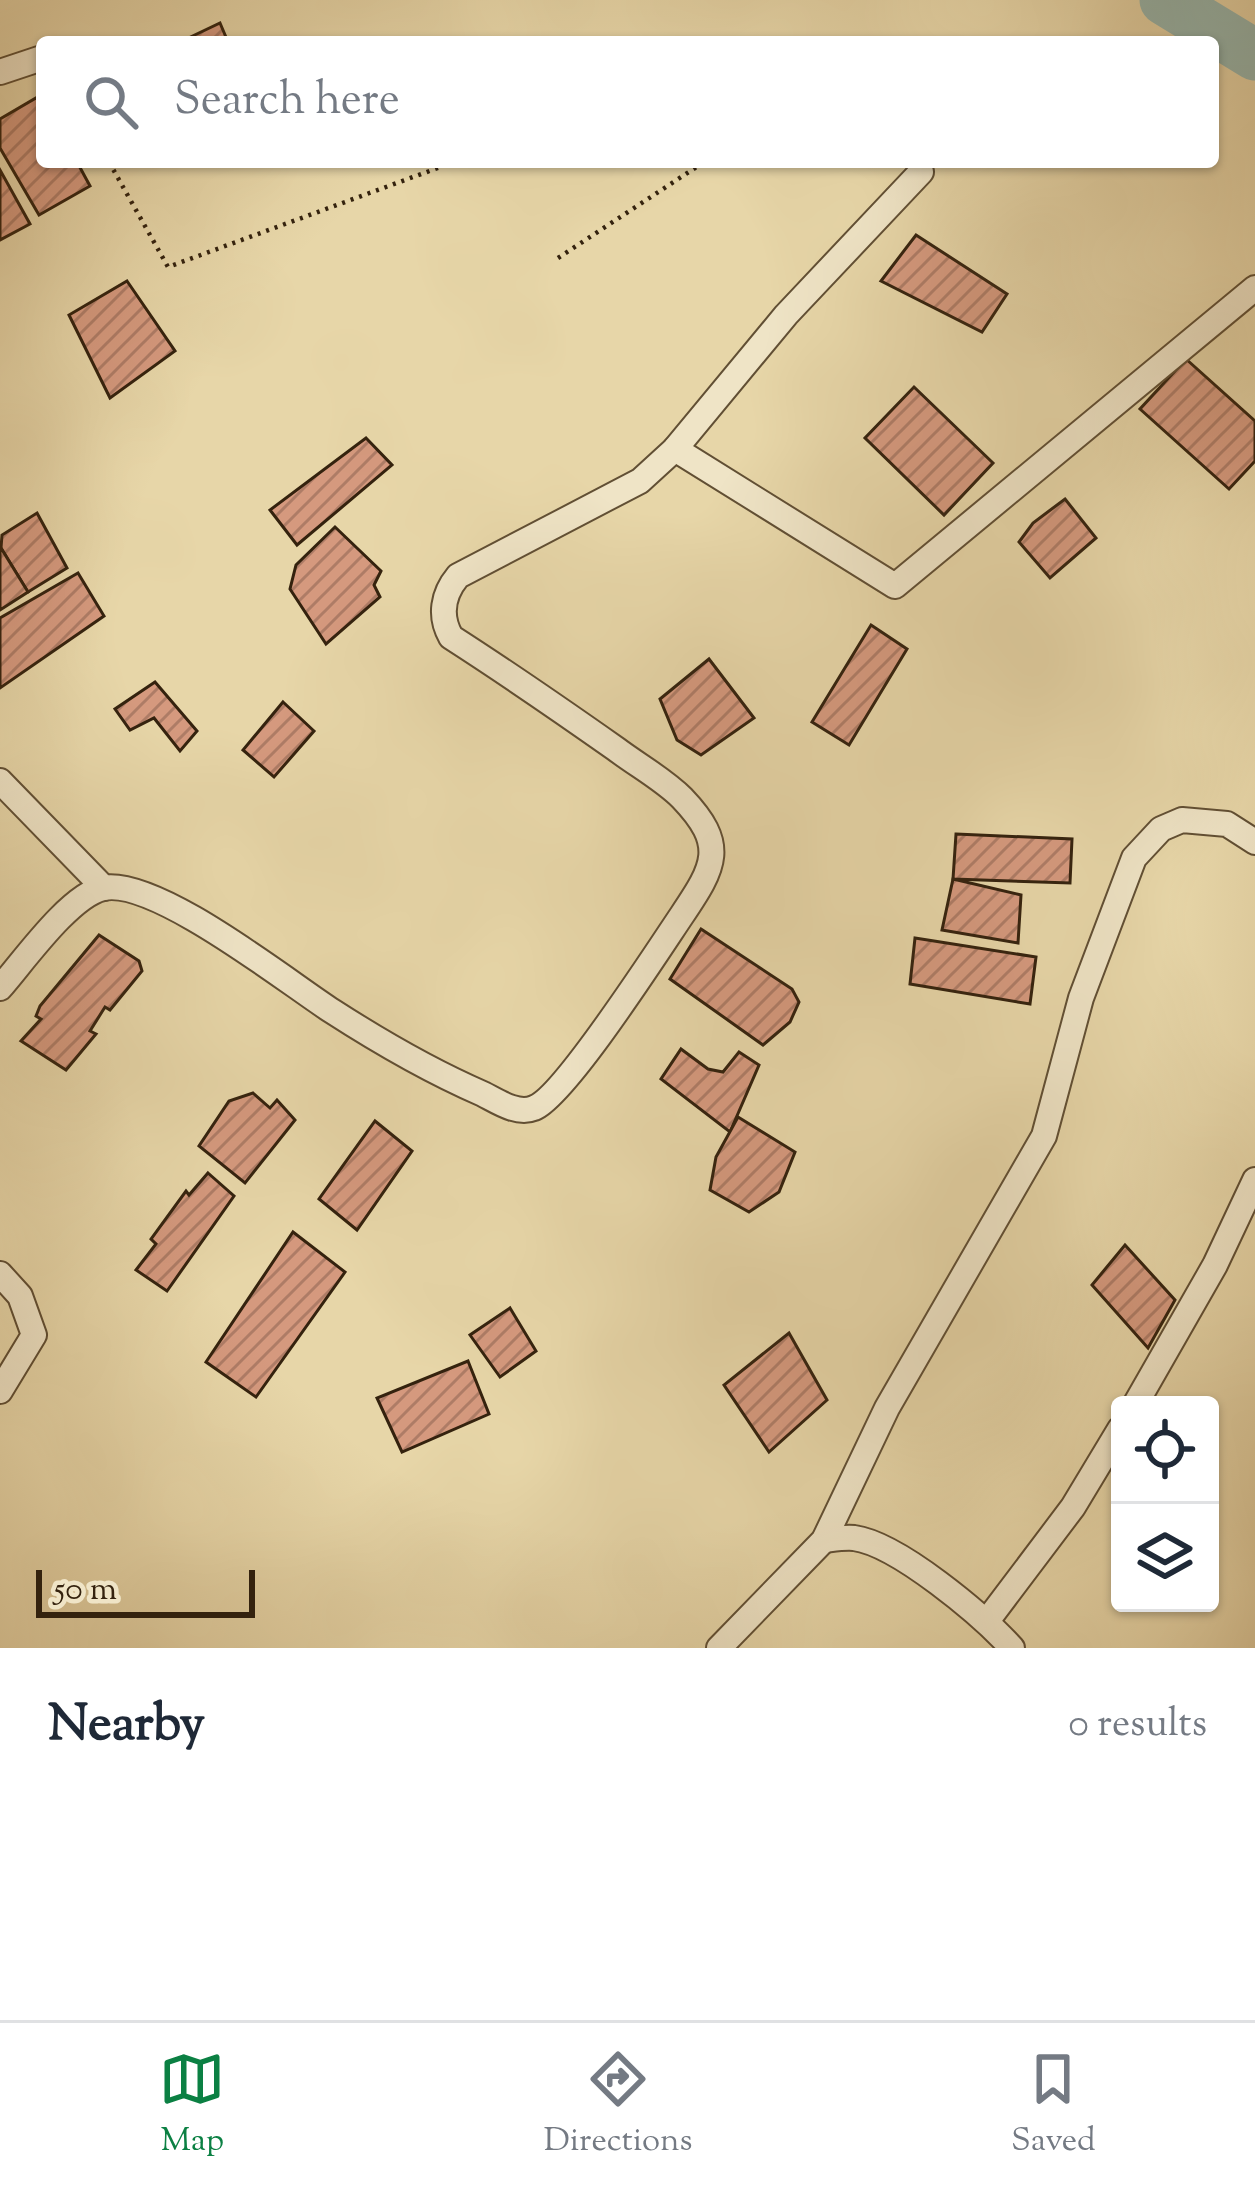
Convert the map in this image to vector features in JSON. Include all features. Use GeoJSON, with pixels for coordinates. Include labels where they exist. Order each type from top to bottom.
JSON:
{"type":"FeatureCollection","features":[{"type":"Feature","properties":{"kind":"street"},"geometry":{"type":"LineString","coordinates":[[0,72],[36,60]]}},
{"type":"Feature","properties":{"kind":"street"},"geometry":{"type":"LineString","coordinates":[[0,782],[104,888],[141,894],[228,938],[330,1010],[436,1073],[517,1109],[533,1109],[552,1095],[621,1005],[710,873],[713,846],[707,828],[679,795],[452,637],[444,625],[446,590],[458,576],[640,481],[675,449],[786,315],[921,172]]}},
{"type":"Feature","properties":{"kind":"street"},"geometry":{"type":"LineString","coordinates":[[675,449],[896,586],[1255,288]]}},
{"type":"Feature","properties":{"kind":"street"},"geometry":{"type":"LineString","coordinates":[[718,1648],[824,1540],[887,1408],[1043,1136],[1081,998],[1134,858],[1161,829],[1182,820],[1227,824],[1255,842]]}},
{"type":"Feature","properties":{"kind":"street"},"geometry":{"type":"LineString","coordinates":[[0,988],[75,904],[104,888]]}},
{"type":"Feature","properties":{"kind":"street"},"geometry":{"type":"LineString","coordinates":[[1140,1396],[1215,1265],[1255,1180]]}},
{"type":"Feature","properties":{"kind":"street"},"geometry":{"type":"LineString","coordinates":[[0,1274],[20,1296],[34,1335],[0,1390]]}},
{"type":"Feature","properties":{"kind":"street"},"geometry":{"type":"LineString","coordinates":[[987,1621],[1072,1508],[1111,1445]]}},
{"type":"Feature","properties":{"kind":"street"},"geometry":{"type":"LineString","coordinates":[[824,1540],[854,1538],[880,1547],[987,1621],[1012,1648]]}},
{"type":"Feature","properties":{"kind":"path"},"geometry":{"type":"LineString","coordinates":[[112,168],[168,267],[438,168]]}},
{"type":"Feature","properties":{"kind":"path"},"geometry":{"type":"LineString","coordinates":[[558,258],[695,168]]}},
{"type":"Feature","properties":{"kind":"building"},"geometry":{"type":"Polygon","coordinates":[[[220,23],[225,36],[193,36],[220,23]]]}},
{"type":"Feature","properties":{"kind":"building"},"geometry":{"type":"Polygon","coordinates":[[[36,98],[36,168],[80,168],[90,186],[39,215],[0,148],[0,119],[36,98]]]}},
{"type":"Feature","properties":{"kind":"building"},"geometry":{"type":"Polygon","coordinates":[[[0,170],[30,224],[0,240],[0,170]]]}},
{"type":"Feature","properties":{"kind":"building"},"geometry":{"type":"Polygon","coordinates":[[[916,235],[1007,294],[982,332],[881,281],[916,235]]]}},
{"type":"Feature","properties":{"kind":"building"},"geometry":{"type":"Polygon","coordinates":[[[127,281],[175,351],[110,398],[69,315],[127,281]]]}},
{"type":"Feature","properties":{"kind":"building"},"geometry":{"type":"Polygon","coordinates":[[[1186,359],[1255,421],[1255,461],[1229,489],[1140,409],[1186,359]]]}},
{"type":"Feature","properties":{"kind":"building"},"geometry":{"type":"Polygon","coordinates":[[[914,387],[993,463],[944,515],[865,438],[914,387]]]}},
{"type":"Feature","properties":{"kind":"building"},"geometry":{"type":"Polygon","coordinates":[[[366,438],[392,465],[297,545],[270,510],[366,438]]]}},
{"type":"Feature","properties":{"kind":"building"},"geometry":{"type":"Polygon","coordinates":[[[1065,499],[1096,538],[1050,578],[1019,542],[1033,523],[1065,499]]]}},
{"type":"Feature","properties":{"kind":"building"},"geometry":{"type":"Polygon","coordinates":[[[37,513],[67,568],[28,592],[1,548],[2,535],[37,513]]]}},
{"type":"Feature","properties":{"kind":"building"},"geometry":{"type":"Polygon","coordinates":[[[335,527],[381,571],[374,585],[380,597],[326,644],[290,589],[296,565],[335,527]]]}},
{"type":"Feature","properties":{"kind":"building"},"geometry":{"type":"Polygon","coordinates":[[[0,549],[28,592],[0,610],[0,549]]]}},
{"type":"Feature","properties":{"kind":"building"},"geometry":{"type":"Polygon","coordinates":[[[78,573],[104,616],[0,688],[0,618],[78,573]]]}},
{"type":"Feature","properties":{"kind":"building"},"geometry":{"type":"Polygon","coordinates":[[[871,625],[907,649],[849,745],[812,722],[871,625]]]}},
{"type":"Feature","properties":{"kind":"building"},"geometry":{"type":"Polygon","coordinates":[[[709,659],[754,718],[701,755],[677,740],[660,699],[709,659]]]}},
{"type":"Feature","properties":{"kind":"building"},"geometry":{"type":"Polygon","coordinates":[[[155,682],[197,731],[180,751],[154,718],[130,730],[115,709],[155,682]]]}},
{"type":"Feature","properties":{"kind":"building"},"geometry":{"type":"Polygon","coordinates":[[[283,702],[314,731],[274,777],[243,750],[283,702]]]}},
{"type":"Feature","properties":{"kind":"building"},"geometry":{"type":"Polygon","coordinates":[[[956,834],[1072,839],[1070,883],[953,879],[956,834]]]}},
{"type":"Feature","properties":{"kind":"building"},"geometry":{"type":"Polygon","coordinates":[[[953,879],[1021,895],[1018,943],[942,930],[953,879]]]}},
{"type":"Feature","properties":{"kind":"building"},"geometry":{"type":"Polygon","coordinates":[[[701,929],[792,989],[799,1002],[790,1022],[763,1045],[670,979],[701,929]]]}},
{"type":"Feature","properties":{"kind":"building"},"geometry":{"type":"Polygon","coordinates":[[[99,935],[139,961],[142,971],[110,1010],[105,1007],[90,1031],[96,1034],[66,1070],[21,1041],[41,1019],[36,1016],[40,1006],[99,935]]]}},
{"type":"Feature","properties":{"kind":"building"},"geometry":{"type":"Polygon","coordinates":[[[915,938],[1036,957],[1030,1004],[910,984],[915,938]]]}},
{"type":"Feature","properties":{"kind":"building"},"geometry":{"type":"Polygon","coordinates":[[[681,1049],[708,1069],[723,1072],[739,1052],[759,1065],[730,1132],[661,1079],[681,1049]]]}},
{"type":"Feature","properties":{"kind":"building"},"geometry":{"type":"Polygon","coordinates":[[[253,1093],[270,1108],[277,1100],[295,1120],[245,1183],[199,1146],[229,1101],[253,1093]]]}},
{"type":"Feature","properties":{"kind":"building"},"geometry":{"type":"Polygon","coordinates":[[[738,1117],[795,1152],[779,1192],[749,1212],[710,1190],[716,1157],[738,1117]]]}},
{"type":"Feature","properties":{"kind":"building"},"geometry":{"type":"Polygon","coordinates":[[[375,1121],[412,1151],[357,1230],[319,1199],[375,1121]]]}},
{"type":"Feature","properties":{"kind":"building"},"geometry":{"type":"Polygon","coordinates":[[[208,1173],[234,1196],[167,1291],[136,1270],[156,1244],[151,1239],[186,1191],[189,1195],[208,1173]]]}},
{"type":"Feature","properties":{"kind":"building"},"geometry":{"type":"Polygon","coordinates":[[[293,1232],[345,1272],[256,1397],[206,1362],[293,1232]]]}},
{"type":"Feature","properties":{"kind":"building"},"geometry":{"type":"Polygon","coordinates":[[[1125,1245],[1175,1300],[1148,1348],[1092,1285],[1125,1245]]]}},
{"type":"Feature","properties":{"kind":"building"},"geometry":{"type":"Polygon","coordinates":[[[510,1308],[536,1351],[500,1377],[470,1335],[510,1308]]]}},
{"type":"Feature","properties":{"kind":"building"},"geometry":{"type":"Polygon","coordinates":[[[789,1333],[827,1400],[769,1452],[724,1385],[789,1333]]]}},
{"type":"Feature","properties":{"kind":"building"},"geometry":{"type":"Polygon","coordinates":[[[468,1361],[489,1414],[402,1452],[377,1398],[468,1361]]]}},
{"type":"Feature","properties":{"kind":"waterway"},"geometry":{"type":"LineString","coordinates":[[1165,0],[1255,55]]}}]}
